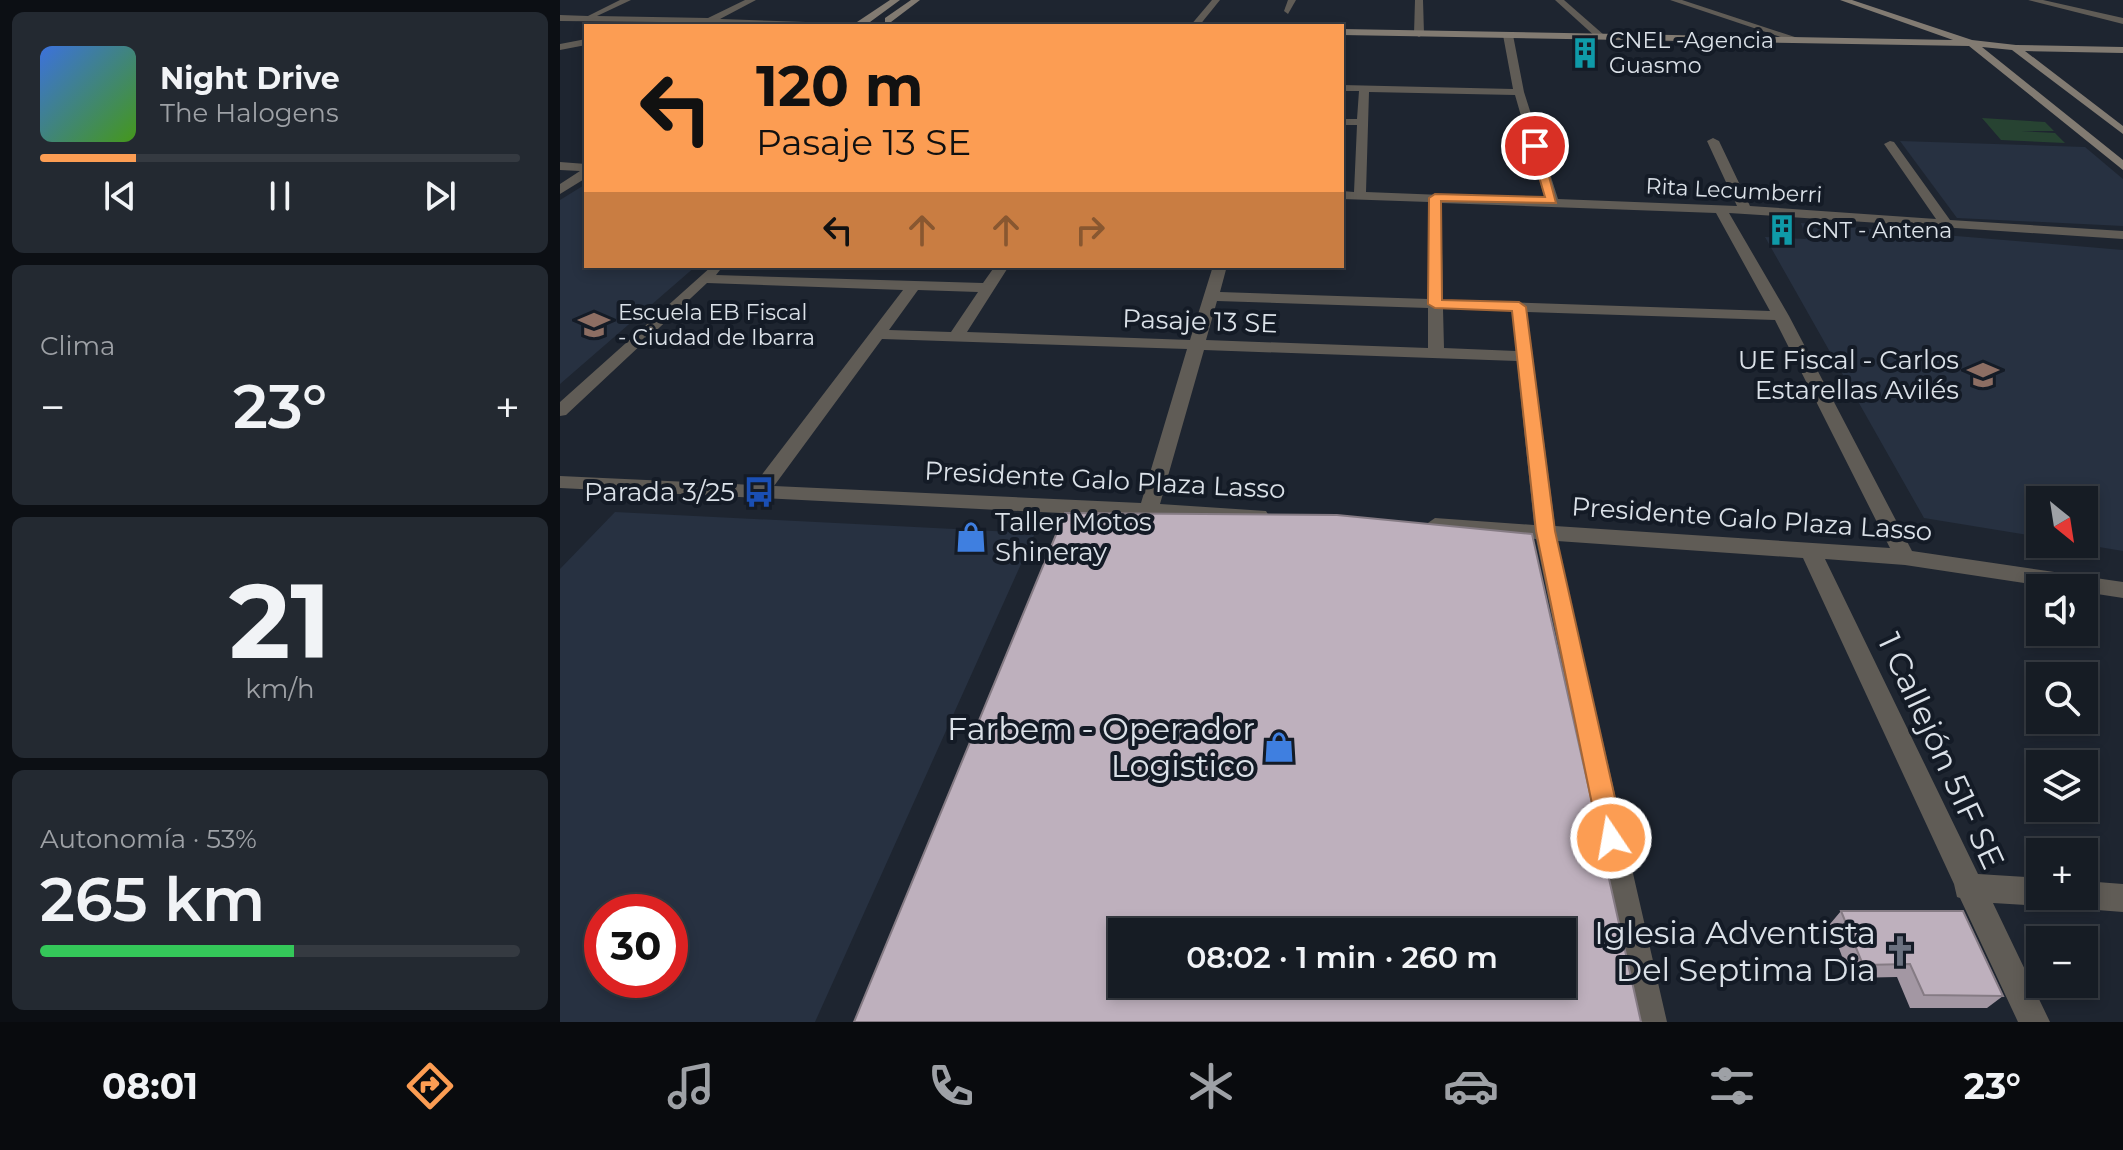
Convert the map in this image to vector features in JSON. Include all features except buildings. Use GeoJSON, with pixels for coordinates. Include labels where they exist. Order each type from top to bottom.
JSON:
{"type":"FeatureCollection","features":[{"type":"Feature","properties":{"kind":"street"},"geometry":{"type":"LineString","coordinates":[[560,31],[627,0]]}},
{"type":"Feature","properties":{"kind":"street"},"geometry":{"type":"LineString","coordinates":[[710,21],[752,0]]}},
{"type":"Feature","properties":{"kind":"street"},"geometry":{"type":"LineString","coordinates":[[560,18],[860,24],[896,0]]}},
{"type":"Feature","properties":{"kind":"street"},"geometry":{"type":"LineString","coordinates":[[882,24],[916,0]]}},
{"type":"Feature","properties":{"kind":"street"},"geometry":{"type":"LineString","coordinates":[[1196,24],[1216,0]]}},
{"type":"Feature","properties":{"kind":"street"},"geometry":{"type":"LineString","coordinates":[[1288,11],[1292,0]]}},
{"type":"Feature","properties":{"kind":"street"},"geometry":{"type":"LineString","coordinates":[[1419,0],[1419,34]]}},
{"type":"Feature","properties":{"kind":"street"},"geometry":{"type":"LineString","coordinates":[[1559,0],[1601,37]]}},
{"type":"Feature","properties":{"kind":"street"},"geometry":{"type":"LineString","coordinates":[[1674,0],[1799,40]]}},
{"type":"Feature","properties":{"kind":"street"},"geometry":{"type":"LineString","coordinates":[[1844,0],[1971,43],[2123,166]]}},
{"type":"Feature","properties":{"kind":"street"},"geometry":{"type":"LineString","coordinates":[[2032,0],[2123,21]]}},
{"type":"Feature","properties":{"kind":"street"},"geometry":{"type":"LineString","coordinates":[[585,18],[602,24]]}},
{"type":"Feature","properties":{"kind":"street"},"geometry":{"type":"LineString","coordinates":[[1344,32],[1971,43],[2016,48],[2123,50]]}},
{"type":"Feature","properties":{"kind":"street"},"geometry":{"type":"LineString","coordinates":[[1987,34],[2016,48],[2123,131]]}},
{"type":"Feature","properties":{"kind":"street"},"geometry":{"type":"LineString","coordinates":[[1508,35],[1519,92],[1552,201]]}},
{"type":"Feature","properties":{"kind":"street"},"geometry":{"type":"LineString","coordinates":[[1971,43],[2000,39],[2123,41]]}},
{"type":"Feature","properties":{"kind":"street"},"geometry":{"type":"LineString","coordinates":[[560,47],[584,42]]}},
{"type":"Feature","properties":{"kind":"street"},"geometry":{"type":"LineString","coordinates":[[1344,88],[1519,92]]}},
{"type":"Feature","properties":{"kind":"street"},"geometry":{"type":"LineString","coordinates":[[1360,195],[1364,88]]}},
{"type":"Feature","properties":{"kind":"street"},"geometry":{"type":"LineString","coordinates":[[1344,122],[1363,122]]}},
{"type":"Feature","properties":{"kind":"street"},"geometry":{"type":"LineString","coordinates":[[1713,141],[1745,210]]}},
{"type":"Feature","properties":{"kind":"street"},"geometry":{"type":"LineString","coordinates":[[1890,144],[1944,221]]}},
{"type":"Feature","properties":{"kind":"street"},"geometry":{"type":"LineString","coordinates":[[560,166],[584,171]]}},
{"type":"Feature","properties":{"kind":"street"},"geometry":{"type":"LineString","coordinates":[[560,190],[584,172]]}},
{"type":"Feature","properties":{"kind":"street","name":"Rita Lecumberri"},"geometry":{"type":"LineString","coordinates":[[1344,195],[1745,210],[2123,235]]}},
{"type":"Feature","properties":{"kind":"street"},"geometry":{"type":"LineString","coordinates":[[1435,198],[1436,353]]}},
{"type":"Feature","properties":{"kind":"street"},"geometry":{"type":"LineString","coordinates":[[1720,209],[1781,316],[1905,557]]}},
{"type":"Feature","properties":{"kind":"street"},"geometry":{"type":"LineString","coordinates":[[560,411],[716,268]]}},
{"type":"Feature","properties":{"kind":"street"},"geometry":{"type":"LineString","coordinates":[[956,337],[1001,268]]}},
{"type":"Feature","properties":{"kind":"street"},"geometry":{"type":"LineString","coordinates":[[1149,509],[1219,268]]}},
{"type":"Feature","properties":{"kind":"street"},"geometry":{"type":"LineString","coordinates":[[704,279],[988,288]]}},
{"type":"Feature","properties":{"kind":"street"},"geometry":{"type":"LineString","coordinates":[[759,492],[914,286]]}},
{"type":"Feature","properties":{"kind":"street","name":"Pasaje 13 SE"},"geometry":{"type":"LineString","coordinates":[[1211,296],[1781,316]]}},
{"type":"Feature","properties":{"kind":"street"},"geometry":{"type":"LineString","coordinates":[[1519,307],[1522,356],[1545,531],[1651,1022]]}},
{"type":"Feature","properties":{"kind":"street","name":"Pasaje 13 SE"},"geometry":{"type":"LineString","coordinates":[[876,334],[1522,356]]}},
{"type":"Feature","properties":{"kind":"street","name":"Presidente Galo Plaza Lasso"},"geometry":{"type":"LineString","coordinates":[[560,482],[1275,516]]}},
{"type":"Feature","properties":{"kind":"street","name":"Presidente Galo Plaza Lasso"},"geometry":{"type":"LineString","coordinates":[[1418,524],[1905,557],[2123,590]]}},
{"type":"Feature","properties":{"kind":"street","name":"1 Callejón 51F SE"},"geometry":{"type":"LineString","coordinates":[[1810,550],[1967,887],[2034,1022]]}},
{"type":"Feature","properties":{"kind":"street"},"geometry":{"type":"LineString","coordinates":[[1967,887],[2026,891]]}},
{"type":"Feature","properties":{"kind":"street"},"geometry":{"type":"LineString","coordinates":[[2098,896],[2123,898]]}},
{"type":"Feature","properties":{"kind":"shaded area"},"geometry":{"type":"Polygon","coordinates":[[[1900,141],[2085,147],[2123,179],[2123,226],[1957,218],[1900,141]]]}},
{"type":"Feature","properties":{"kind":"shaded area","name":"Escuela EB Fiscal - Ciudad de Ibarra"},"geometry":{"type":"Polygon","coordinates":[[[584,185],[584,268],[694,268],[560,384],[560,200],[584,185]]]}},
{"type":"Feature","properties":{"kind":"shaded area","name":"UE Fiscal - Carlos Estarellas Avilés"},"geometry":{"type":"Polygon","coordinates":[[[1801,223],[2123,250],[2123,551],[2098,547],[2098,486],[2026,486],[2026,535],[1924,518],[1765,237],[1806,239],[1801,223]]]}},
{"type":"Feature","properties":{"kind":"shaded area"},"geometry":{"type":"Polygon","coordinates":[[[615,512],[1035,533],[815,1022],[560,1022],[560,569],[615,512]]]}},
{"type":"Feature","properties":{"kind":"green space"},"geometry":{"type":"Polygon","coordinates":[[[1982,118],[2045,122],[2054,131],[2021,131],[2055,133],[2065,143],[2001,140],[1982,118]]]}},
{"type":"Feature","properties":{"kind":"place","name":"CNEL -Agencia Guasmo"},"geometry":{"type":"Point","coordinates":[1585,53]}},
{"type":"Feature","properties":{"kind":"place","name":"CNT - Antena"},"geometry":{"type":"Point","coordinates":[1782,230]}},
{"type":"Feature","properties":{"kind":"place","name":"Escuela EB Fiscal - Ciudad de Ibarra"},"geometry":{"type":"Point","coordinates":[594,325]}},
{"type":"Feature","properties":{"kind":"place","name":"UE Fiscal - Carlos Estarellas Avilés"},"geometry":{"type":"Point","coordinates":[1983,375]}},
{"type":"Feature","properties":{"kind":"place","name":"Parada 3/25"},"geometry":{"type":"Point","coordinates":[759,492]}},
{"type":"Feature","properties":{"kind":"place","name":"Taller Motos Shineray"},"geometry":{"type":"Point","coordinates":[971,537]}},
{"type":"Feature","properties":{"kind":"place","name":"Farbem - Operador Logistico"},"geometry":{"type":"Point","coordinates":[1279,747]}},
{"type":"Feature","properties":{"kind":"place","name":"Iglesia Adventista Del Septima Dia"},"geometry":{"type":"Point","coordinates":[1900,951]}},
{"type":"Feature","properties":{"kind":"route"},"geometry":{"type":"LineString","coordinates":[[1535,146],[1552,201],[1435,198],[1435,304],[1519,307],[1522,356],[1545,531],[1611,838]]}}]}
